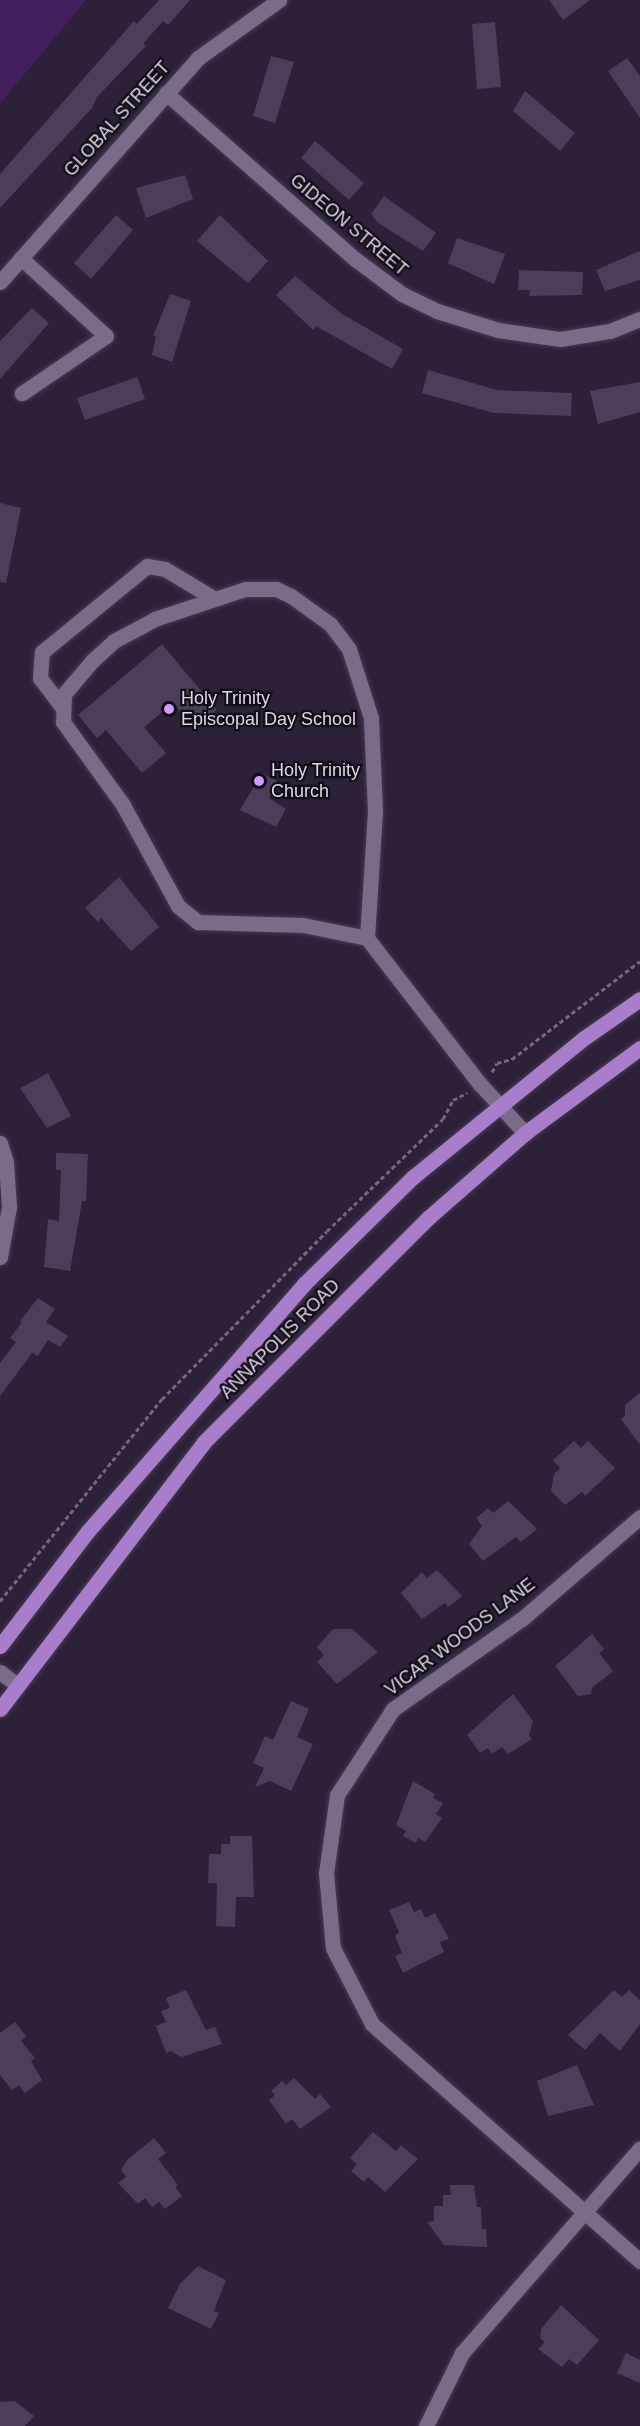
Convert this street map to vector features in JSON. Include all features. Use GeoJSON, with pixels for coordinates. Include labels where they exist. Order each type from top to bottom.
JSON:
{"type":"FeatureCollection","features":[{"type":"Feature","properties":{"kind":"main road","name":"ANNAPOLIS ROAD"},"geometry":{"type":"LineString","coordinates":[[0,1646],[88,1531],[304,1284],[413,1177],[499,1105],[640,999]]}},
{"type":"Feature","properties":{"kind":"main road","name":"ANNAPOLIS ROAD"},"geometry":{"type":"LineString","coordinates":[[0,1709],[16,1684],[204,1442],[428,1218],[525,1133],[640,1048]]}},
{"type":"Feature","properties":{"kind":"street","name":"GLOBAL STREET"},"geometry":{"type":"LineString","coordinates":[[0,282],[166,93],[214,45],[279,0]]}},
{"type":"Feature","properties":{"kind":"street","name":"GIDEON STREET"},"geometry":{"type":"LineString","coordinates":[[166,93],[355,259],[402,294],[436,311],[498,330],[560,339],[610,331],[640,319]]}},
{"type":"Feature","properties":{"kind":"street"},"geometry":{"type":"LineString","coordinates":[[21,258],[106,336],[22,393]]}},
{"type":"Feature","properties":{"kind":"street"},"geometry":{"type":"LineString","coordinates":[[62,708],[40,678],[42,652],[147,566],[165,569],[215,599]]}},
{"type":"Feature","properties":{"kind":"street"},"geometry":{"type":"LineString","coordinates":[[367,938],[303,926],[198,922],[186,914],[163,882],[123,805],[63,722],[62,708],[70,688],[114,641],[155,619],[245,589],[276,589],[291,596],[330,624],[349,649],[364,688],[375,758],[367,938],[499,1105],[525,1133]]}},
{"type":"Feature","properties":{"kind":"street"},"geometry":{"type":"LineString","coordinates":[[0,1143],[9,1207],[0,1257]]}},
{"type":"Feature","properties":{"kind":"street","name":"VICAR WOODS LANE"},"geometry":{"type":"LineString","coordinates":[[640,1517],[523,1618],[393,1709],[338,1795],[326,1873],[333,1948],[372,2025],[640,2261]]}},
{"type":"Feature","properties":{"kind":"street"},"geometry":{"type":"LineString","coordinates":[[0,1672],[16,1684]]}},
{"type":"Feature","properties":{"kind":"street"},"geometry":{"type":"LineString","coordinates":[[426,2426],[462,2353],[640,2148]]}},
{"type":"Feature","properties":{"kind":"shaded area"},"geometry":{"type":"Polygon","coordinates":[[[0,0],[86,0],[0,104],[0,0]]]}},
{"type":"Feature","properties":{"kind":"building"},"geometry":{"type":"Polygon","coordinates":[[[159,0],[190,0],[168,25],[163,21],[143,44],[146,46],[97,97],[92,108],[0,208],[0,174],[134,21],[137,24],[159,0]]]}},
{"type":"Feature","properties":{"kind":"building"},"geometry":{"type":"Polygon","coordinates":[[[549,0],[590,0],[563,20],[549,0]]]}},
{"type":"Feature","properties":{"kind":"building"},"geometry":{"type":"Polygon","coordinates":[[[495,22],[501,87],[477,89],[472,24],[495,22]]]}},
{"type":"Feature","properties":{"kind":"building"},"geometry":{"type":"Polygon","coordinates":[[[271,56],[294,62],[275,123],[253,116],[271,56]]]}},
{"type":"Feature","properties":{"kind":"building"},"geometry":{"type":"Polygon","coordinates":[[[627,58],[640,76],[640,118],[608,71],[627,58]]]}},
{"type":"Feature","properties":{"kind":"building"},"geometry":{"type":"Polygon","coordinates":[[[525,91],[575,133],[560,151],[513,111],[525,91]]]}},
{"type":"Feature","properties":{"kind":"building"},"geometry":{"type":"Polygon","coordinates":[[[315,141],[364,183],[349,200],[301,158],[315,141]]]}},
{"type":"Feature","properties":{"kind":"building"},"geometry":{"type":"Polygon","coordinates":[[[185,175],[193,199],[146,218],[136,188],[185,175]]]}},
{"type":"Feature","properties":{"kind":"building"},"geometry":{"type":"Polygon","coordinates":[[[384,196],[436,233],[423,251],[378,223],[371,214],[384,196]]]}},
{"type":"Feature","properties":{"kind":"building"},"geometry":{"type":"Polygon","coordinates":[[[116,215],[133,230],[91,279],[74,263],[116,215]]]}},
{"type":"Feature","properties":{"kind":"building"},"geometry":{"type":"Polygon","coordinates":[[[220,215],[268,261],[248,283],[197,241],[220,215]]]}},
{"type":"Feature","properties":{"kind":"building"},"geometry":{"type":"Polygon","coordinates":[[[457,238],[505,254],[494,284],[448,263],[457,238]]]}},
{"type":"Feature","properties":{"kind":"building"},"geometry":{"type":"Polygon","coordinates":[[[640,251],[640,280],[605,291],[596,270],[640,251]]]}},
{"type":"Feature","properties":{"kind":"building"},"geometry":{"type":"Polygon","coordinates":[[[519,270],[583,272],[582,295],[529,296],[530,290],[518,290],[519,270]]]}},
{"type":"Feature","properties":{"kind":"building"},"geometry":{"type":"Polygon","coordinates":[[[295,276],[342,314],[403,349],[392,369],[316,326],[313,330],[276,295],[295,276]]]}},
{"type":"Feature","properties":{"kind":"building"},"geometry":{"type":"Polygon","coordinates":[[[170,294],[191,301],[172,362],[152,355],[156,337],[153,336],[170,294]]]}},
{"type":"Feature","properties":{"kind":"building"},"geometry":{"type":"Polygon","coordinates":[[[32,308],[49,323],[0,379],[0,341],[32,308]]]}},
{"type":"Feature","properties":{"kind":"building"},"geometry":{"type":"Polygon","coordinates":[[[428,370],[497,390],[572,393],[571,416],[494,413],[422,393],[428,370]]]}},
{"type":"Feature","properties":{"kind":"building"},"geometry":{"type":"Polygon","coordinates":[[[137,377],[145,399],[85,420],[77,398],[137,377]]]}},
{"type":"Feature","properties":{"kind":"building"},"geometry":{"type":"Polygon","coordinates":[[[640,382],[640,412],[598,424],[590,391],[640,382]]]}},
{"type":"Feature","properties":{"kind":"building"},"geometry":{"type":"Polygon","coordinates":[[[0,503],[21,508],[6,583],[0,582],[0,503]]]}},
{"type":"Feature","properties":{"kind":"building"},"geometry":{"type":"Polygon","coordinates":[[[162,644],[217,710],[195,729],[173,703],[144,727],[166,753],[142,773],[106,730],[97,738],[78,715],[162,644]]]}},
{"type":"Feature","properties":{"kind":"building"},"geometry":{"type":"Polygon","coordinates":[[[262,773],[277,781],[269,798],[286,809],[276,827],[240,810],[262,773]]]}},
{"type":"Feature","properties":{"kind":"building"},"geometry":{"type":"Polygon","coordinates":[[[119,877],[159,927],[131,951],[101,918],[98,922],[85,908],[119,877]]]}},
{"type":"Feature","properties":{"kind":"building"},"geometry":{"type":"Polygon","coordinates":[[[48,1073],[71,1116],[47,1128],[20,1088],[48,1073]]]}},
{"type":"Feature","properties":{"kind":"building"},"geometry":{"type":"Polygon","coordinates":[[[56,1153],[88,1154],[86,1201],[82,1201],[70,1271],[44,1267],[48,1219],[59,1221],[61,1170],[56,1170],[56,1153]]]}},
{"type":"Feature","properties":{"kind":"building"},"geometry":{"type":"Polygon","coordinates":[[[38,1298],[55,1309],[46,1322],[68,1336],[60,1347],[48,1340],[38,1356],[32,1353],[0,1396],[0,1363],[16,1342],[10,1338],[38,1298]]]}},
{"type":"Feature","properties":{"kind":"building"},"geometry":{"type":"Polygon","coordinates":[[[640,1393],[640,1445],[621,1419],[625,1416],[625,1405],[640,1393]]]}},
{"type":"Feature","properties":{"kind":"building"},"geometry":{"type":"Polygon","coordinates":[[[574,1441],[581,1448],[588,1441],[615,1468],[585,1496],[582,1492],[565,1505],[551,1491],[554,1474],[560,1468],[553,1460],[574,1441]]]}},
{"type":"Feature","properties":{"kind":"building"},"geometry":{"type":"Polygon","coordinates":[[[508,1501],[537,1529],[521,1542],[516,1537],[483,1561],[469,1544],[482,1526],[476,1518],[488,1508],[493,1513],[508,1501]]]}},
{"type":"Feature","properties":{"kind":"building"},"geometry":{"type":"Polygon","coordinates":[[[437,1570],[462,1596],[448,1607],[445,1603],[422,1619],[401,1593],[422,1572],[427,1578],[437,1570]]]}},
{"type":"Feature","properties":{"kind":"building"},"geometry":{"type":"Polygon","coordinates":[[[333,1629],[352,1629],[378,1652],[337,1684],[317,1662],[324,1655],[317,1647],[333,1629]]]}},
{"type":"Feature","properties":{"kind":"building"},"geometry":{"type":"Polygon","coordinates":[[[592,1634],[604,1649],[599,1653],[613,1671],[592,1688],[591,1694],[578,1696],[555,1666],[592,1634]]]}},
{"type":"Feature","properties":{"kind":"building"},"geometry":{"type":"Polygon","coordinates":[[[513,1694],[533,1721],[529,1735],[532,1739],[508,1754],[502,1747],[492,1754],[488,1748],[480,1753],[467,1735],[513,1694]]]}},
{"type":"Feature","properties":{"kind":"building"},"geometry":{"type":"Polygon","coordinates":[[[291,1701],[309,1709],[297,1737],[313,1744],[291,1791],[270,1781],[255,1787],[264,1768],[253,1763],[265,1736],[273,1740],[291,1701]]]}},
{"type":"Feature","properties":{"kind":"building"},"geometry":{"type":"Polygon","coordinates":[[[413,1781],[435,1794],[433,1798],[443,1803],[436,1814],[442,1818],[425,1842],[418,1838],[416,1843],[403,1836],[406,1831],[396,1825],[413,1781]]]}},
{"type":"Feature","properties":{"kind":"building"},"geometry":{"type":"Polygon","coordinates":[[[230,1836],[252,1836],[254,1897],[236,1897],[235,1927],[216,1926],[217,1883],[208,1883],[209,1854],[221,1854],[221,1844],[230,1844],[230,1836]]]}},
{"type":"Feature","properties":{"kind":"building"},"geometry":{"type":"Polygon","coordinates":[[[409,1902],[414,1912],[421,1909],[425,1918],[435,1913],[449,1939],[440,1942],[444,1952],[403,1973],[395,1956],[402,1953],[395,1936],[399,1932],[389,1910],[409,1902]]]}},
{"type":"Feature","properties":{"kind":"building"},"geometry":{"type":"Polygon","coordinates":[[[186,1990],[206,2030],[215,2027],[222,2044],[181,2057],[171,2051],[166,2053],[156,2026],[166,2022],[161,2011],[170,2008],[166,1998],[186,1990]]]}},
{"type":"Feature","properties":{"kind":"building"},"geometry":{"type":"Polygon","coordinates":[[[614,1990],[622,1997],[629,1990],[640,2000],[640,2024],[620,2051],[600,2033],[585,2050],[568,2035],[614,1990]]]}},
{"type":"Feature","properties":{"kind":"building"},"geometry":{"type":"Polygon","coordinates":[[[15,2022],[26,2036],[21,2041],[35,2058],[31,2061],[42,2080],[25,2093],[19,2085],[12,2090],[0,2075],[0,2033],[15,2022]]]}},
{"type":"Feature","properties":{"kind":"building"},"geometry":{"type":"Polygon","coordinates":[[[577,2065],[594,2105],[548,2116],[537,2081],[577,2065]]]}},
{"type":"Feature","properties":{"kind":"building"},"geometry":{"type":"Polygon","coordinates":[[[294,2078],[315,2099],[320,2094],[331,2107],[300,2129],[292,2119],[286,2124],[269,2100],[275,2095],[271,2091],[282,2081],[286,2085],[294,2078]]]}},
{"type":"Feature","properties":{"kind":"building"},"geometry":{"type":"Polygon","coordinates":[[[373,2132],[396,2151],[401,2145],[418,2159],[385,2192],[368,2177],[364,2182],[351,2171],[357,2164],[350,2158],[373,2132]]]}},
{"type":"Feature","properties":{"kind":"building"},"geometry":{"type":"Polygon","coordinates":[[[154,2138],[166,2153],[158,2159],[178,2185],[175,2187],[182,2196],[165,2209],[159,2202],[152,2207],[145,2198],[138,2204],[118,2183],[126,2177],[121,2170],[127,2160],[154,2138]]]}},
{"type":"Feature","properties":{"kind":"building"},"geometry":{"type":"Polygon","coordinates":[[[450,2185],[474,2185],[477,2207],[481,2207],[482,2229],[486,2229],[487,2247],[444,2245],[427,2222],[434,2221],[434,2206],[443,2206],[443,2195],[451,2195],[450,2185]]]}},
{"type":"Feature","properties":{"kind":"building"},"geometry":{"type":"Polygon","coordinates":[[[198,2266],[226,2280],[214,2311],[219,2313],[211,2329],[168,2308],[180,2284],[198,2266]]]}},
{"type":"Feature","properties":{"kind":"building"},"geometry":{"type":"Polygon","coordinates":[[[561,2305],[599,2340],[577,2365],[569,2359],[562,2367],[538,2349],[545,2342],[540,2338],[541,2329],[561,2305]]]}},
{"type":"Feature","properties":{"kind":"building"},"geometry":{"type":"Polygon","coordinates":[[[626,2353],[640,2360],[640,2383],[617,2373],[626,2353]]]}},
{"type":"Feature","properties":{"kind":"building"},"geometry":{"type":"Polygon","coordinates":[[[15,2401],[34,2416],[25,2426],[0,2426],[0,2402],[15,2401]]]}},
{"type":"Feature","properties":{"kind":"place","name":"Holy Trinity Episcopal Day School"},"geometry":{"type":"Point","coordinates":[169,709]}},
{"type":"Feature","properties":{"kind":"place","name":"Holy Trinity Church"},"geometry":{"type":"Point","coordinates":[259,781]}}]}
